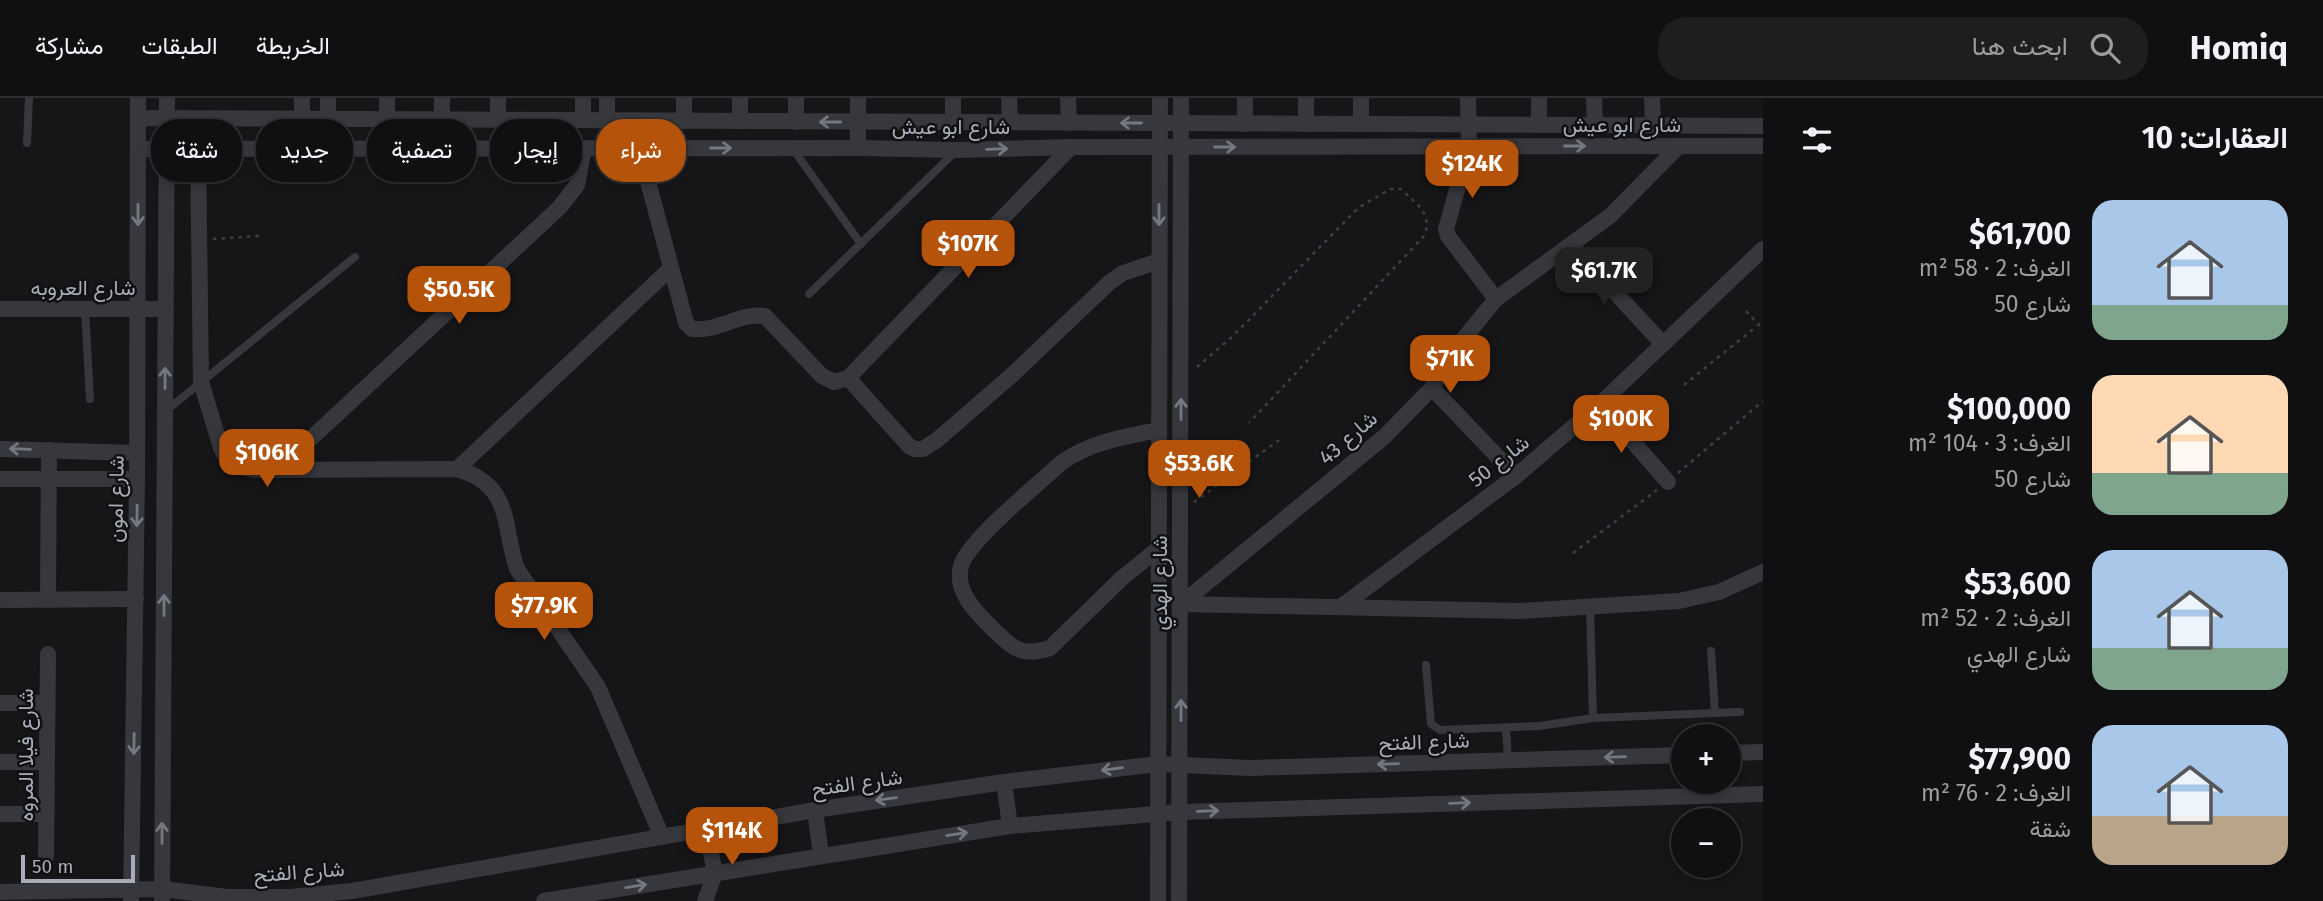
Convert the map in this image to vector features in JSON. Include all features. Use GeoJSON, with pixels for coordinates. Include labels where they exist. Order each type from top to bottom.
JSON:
{"type":"FeatureCollection","features":[{"type":"Feature","properties":{"kind":"street","name":"شارع امون"},"geometry":{"type":"LineString","coordinates":[[131,896],[136,600],[138,98]]}},
{"type":"Feature","properties":{"kind":"street"},"geometry":{"type":"LineString","coordinates":[[167,98],[167,118]]}},
{"type":"Feature","properties":{"kind":"street"},"geometry":{"type":"LineString","coordinates":[[302,98],[302,119]]}},
{"type":"Feature","properties":{"kind":"street"},"geometry":{"type":"LineString","coordinates":[[328,98],[328,119]]}},
{"type":"Feature","properties":{"kind":"street"},"geometry":{"type":"LineString","coordinates":[[387,98],[387,119]]}},
{"type":"Feature","properties":{"kind":"street"},"geometry":{"type":"LineString","coordinates":[[442,98],[442,119]]}},
{"type":"Feature","properties":{"kind":"street"},"geometry":{"type":"LineString","coordinates":[[498,98],[498,119]]}},
{"type":"Feature","properties":{"kind":"street"},"geometry":{"type":"LineString","coordinates":[[583,98],[583,120]]}},
{"type":"Feature","properties":{"kind":"street"},"geometry":{"type":"LineString","coordinates":[[607,98],[610,119]]}},
{"type":"Feature","properties":{"kind":"street"},"geometry":{"type":"LineString","coordinates":[[684,98],[684,119]]}},
{"type":"Feature","properties":{"kind":"street"},"geometry":{"type":"LineString","coordinates":[[740,98],[740,121]]}},
{"type":"Feature","properties":{"kind":"street"},"geometry":{"type":"LineString","coordinates":[[796,98],[796,121]]}},
{"type":"Feature","properties":{"kind":"street"},"geometry":{"type":"LineString","coordinates":[[858,98],[858,148]]}},
{"type":"Feature","properties":{"kind":"street"},"geometry":{"type":"LineString","coordinates":[[953,98],[953,122]]}},
{"type":"Feature","properties":{"kind":"street"},"geometry":{"type":"LineString","coordinates":[[1009,98],[1010,122]]}},
{"type":"Feature","properties":{"kind":"street"},"geometry":{"type":"LineString","coordinates":[[1068,98],[1069,123]]}},
{"type":"Feature","properties":{"kind":"street","name":"شارع الهدي"},"geometry":{"type":"LineString","coordinates":[[1157,901],[1160,98]]}},
{"type":"Feature","properties":{"kind":"street","name":"شارع الهدي"},"geometry":{"type":"LineString","coordinates":[[1179,901],[1181,98]]}},
{"type":"Feature","properties":{"kind":"street"},"geometry":{"type":"LineString","coordinates":[[1245,98],[1245,124]]}},
{"type":"Feature","properties":{"kind":"street"},"geometry":{"type":"LineString","coordinates":[[1306,98],[1306,124]]}},
{"type":"Feature","properties":{"kind":"street"},"geometry":{"type":"LineString","coordinates":[[1361,98],[1361,124]]}},
{"type":"Feature","properties":{"kind":"street"},"geometry":{"type":"LineString","coordinates":[[1468,98],[1469,146],[1450,214],[1448,236],[1496,299]]}},
{"type":"Feature","properties":{"kind":"street"},"geometry":{"type":"LineString","coordinates":[[1539,98],[1539,125]]}},
{"type":"Feature","properties":{"kind":"street"},"geometry":{"type":"LineString","coordinates":[[1594,98],[1595,125]]}},
{"type":"Feature","properties":{"kind":"street"},"geometry":{"type":"LineString","coordinates":[[1652,98],[1653,126]]}},
{"type":"Feature","properties":{"kind":"street","name":"شارع ابو عيش"},"geometry":{"type":"LineString","coordinates":[[138,118],[302,119]]}},
{"type":"Feature","properties":{"kind":"street","name":"شارع ابو عيش"},"geometry":{"type":"LineString","coordinates":[[583,120],[596,120]]}},
{"type":"Feature","properties":{"kind":"street","name":"شارع ابو عيش"},"geometry":{"type":"LineString","coordinates":[[686,121],[1762,126]]}},
{"type":"Feature","properties":{"kind":"street"},"geometry":{"type":"LineString","coordinates":[[1762,126],[1762,146]]}},
{"type":"Feature","properties":{"kind":"street","name":"شارع 43"},"geometry":{"type":"LineString","coordinates":[[1181,604],[1384,437],[1432,388],[1448,358],[1496,299],[1610,216],[1679,146]]}},
{"type":"Feature","properties":{"kind":"street","name":"شارع ابو عيش"},"geometry":{"type":"LineString","coordinates":[[686,148],[957,150],[1071,147],[1762,146]]}},
{"type":"Feature","properties":{"kind":"street"},"geometry":{"type":"LineString","coordinates":[[648,182],[683,314],[692,329],[710,329],[753,316],[765,316],[828,380],[841,382],[848,378],[1071,147]]}},
{"type":"Feature","properties":{"kind":"street"},"geometry":{"type":"LineString","coordinates":[[277,470],[560,207],[577,185],[584,148]]}},
{"type":"Feature","properties":{"kind":"street","name":"شارع ابو عيش"},"geometry":{"type":"LineString","coordinates":[[242,149],[596,148]]}},
{"type":"Feature","properties":{"kind":"street","name":"شارع ابو عيش"},"geometry":{"type":"LineString","coordinates":[[138,149],[151,149]]}},
{"type":"Feature","properties":{"kind":"street"},"geometry":{"type":"LineString","coordinates":[[162,895],[166,182]]}},
{"type":"Feature","properties":{"kind":"street"},"geometry":{"type":"LineString","coordinates":[[198,182],[201,382],[221,448],[227,459],[244,469],[457,469],[472,473],[498,495],[504,508],[517,569],[598,687],[662,837]]}},
{"type":"Feature","properties":{"kind":"street"},"geometry":{"type":"LineString","coordinates":[[1571,246],[1664,344]]}},
{"type":"Feature","properties":{"kind":"street","name":"شارع 50"},"geometry":{"type":"LineString","coordinates":[[1342,606],[1516,476],[1600,404],[1763,249]]}},
{"type":"Feature","properties":{"kind":"street"},"geometry":{"type":"LineString","coordinates":[[848,378],[909,446],[922,449],[937,440],[1012,375],[1110,282],[1124,273],[1159,261]]}},
{"type":"Feature","properties":{"kind":"street"},"geometry":{"type":"LineString","coordinates":[[457,469],[670,269]]}},
{"type":"Feature","properties":{"kind":"street","name":"شارع العروبه"},"geometry":{"type":"LineString","coordinates":[[0,309],[166,309]]}},
{"type":"Feature","properties":{"kind":"street"},"geometry":{"type":"LineString","coordinates":[[1432,388],[1516,476]]}},
{"type":"Feature","properties":{"kind":"street"},"geometry":{"type":"LineString","coordinates":[[1600,404],[1668,482]]}},
{"type":"Feature","properties":{"kind":"street"},"geometry":{"type":"LineString","coordinates":[[1158,430],[1106,440],[1076,452],[1062,462],[973,545],[961,566],[962,588],[971,607],[1014,650],[1037,652],[1050,648],[1122,579],[1158,550]]}},
{"type":"Feature","properties":{"kind":"street"},"geometry":{"type":"LineString","coordinates":[[0,449],[137,453]]}},
{"type":"Feature","properties":{"kind":"street"},"geometry":{"type":"LineString","coordinates":[[48,600],[49,450]]}},
{"type":"Feature","properties":{"kind":"street"},"geometry":{"type":"LineString","coordinates":[[0,479],[137,479]]}},
{"type":"Feature","properties":{"kind":"street"},"geometry":{"type":"LineString","coordinates":[[1181,604],[1520,611],[1679,601],[1719,592],[1763,572]]}},
{"type":"Feature","properties":{"kind":"street"},"geometry":{"type":"LineString","coordinates":[[0,600],[136,600]]}},
{"type":"Feature","properties":{"kind":"street","name":"شارع فيلا المروه"},"geometry":{"type":"LineString","coordinates":[[46,856],[48,654]]}},
{"type":"Feature","properties":{"kind":"street"},"geometry":{"type":"LineString","coordinates":[[0,703],[47,703]]}},
{"type":"Feature","properties":{"kind":"street"},"geometry":{"type":"LineString","coordinates":[[1741,753],[1763,752]]}},
{"type":"Feature","properties":{"kind":"street","name":"شارع الفتح"},"geometry":{"type":"LineString","coordinates":[[0,892],[249,899],[352,891],[815,810],[1004,782],[1158,764],[1251,768],[1671,755]]}},
{"type":"Feature","properties":{"kind":"street"},"geometry":{"type":"LineString","coordinates":[[0,762],[47,762]]}},
{"type":"Feature","properties":{"kind":"street"},"geometry":{"type":"LineString","coordinates":[[1004,782],[1010,826]]}},
{"type":"Feature","properties":{"kind":"street"},"geometry":{"type":"LineString","coordinates":[[544,901],[1010,826],[1157,813],[1671,791]]}},
{"type":"Feature","properties":{"kind":"street"},"geometry":{"type":"LineString","coordinates":[[1741,791],[1763,794]]}},
{"type":"Feature","properties":{"kind":"street"},"geometry":{"type":"LineString","coordinates":[[815,810],[821,855]]}},
{"type":"Feature","properties":{"kind":"street"},"geometry":{"type":"LineString","coordinates":[[0,814],[47,814]]}},
{"type":"Feature","properties":{"kind":"street"},"geometry":{"type":"LineString","coordinates":[[705,901],[715,873],[706,829]]}},
{"type":"Feature","properties":{"kind":"lane"},"geometry":{"type":"LineString","coordinates":[[27,144],[29,98]]}},
{"type":"Feature","properties":{"kind":"lane"},"geometry":{"type":"LineString","coordinates":[[793,149],[861,244]]}},
{"type":"Feature","properties":{"kind":"lane"},"geometry":{"type":"LineString","coordinates":[[809,294],[957,150]]}},
{"type":"Feature","properties":{"kind":"lane"},"geometry":{"type":"LineString","coordinates":[[165,411],[355,257]]}},
{"type":"Feature","properties":{"kind":"lane"},"geometry":{"type":"LineString","coordinates":[[85,309],[90,399]]}},
{"type":"Feature","properties":{"kind":"lane"},"geometry":{"type":"LineString","coordinates":[[1590,607],[1593,718]]}},
{"type":"Feature","properties":{"kind":"lane"},"geometry":{"type":"LineString","coordinates":[[1711,651],[1715,713]]}},
{"type":"Feature","properties":{"kind":"lane"},"geometry":{"type":"LineString","coordinates":[[1426,665],[1433,727],[1440,730],[1550,725],[1593,718],[1740,712]]}},
{"type":"Feature","properties":{"kind":"lane"},"geometry":{"type":"LineString","coordinates":[[1506,728],[1508,760]]}},
{"type":"Feature","properties":{"kind":"path"},"geometry":{"type":"LineString","coordinates":[[1181,380],[1233,336],[1358,208],[1390,190],[1401,189],[1426,215],[1429,224],[1425,235],[1249,423]]}},
{"type":"Feature","properties":{"kind":"path"},"geometry":{"type":"LineString","coordinates":[[199,240],[259,236]]}},
{"type":"Feature","properties":{"kind":"path"},"geometry":{"type":"LineString","coordinates":[[1746,311],[1757,326],[1763,329]]}},
{"type":"Feature","properties":{"kind":"path"},"geometry":{"type":"LineString","coordinates":[[1684,385],[1757,326]]}},
{"type":"Feature","properties":{"kind":"path"},"geometry":{"type":"LineString","coordinates":[[1573,553],[1668,482],[1763,401]]}},
{"type":"Feature","properties":{"kind":"path"},"geometry":{"type":"LineString","coordinates":[[1181,512],[1279,440]]}}]}
